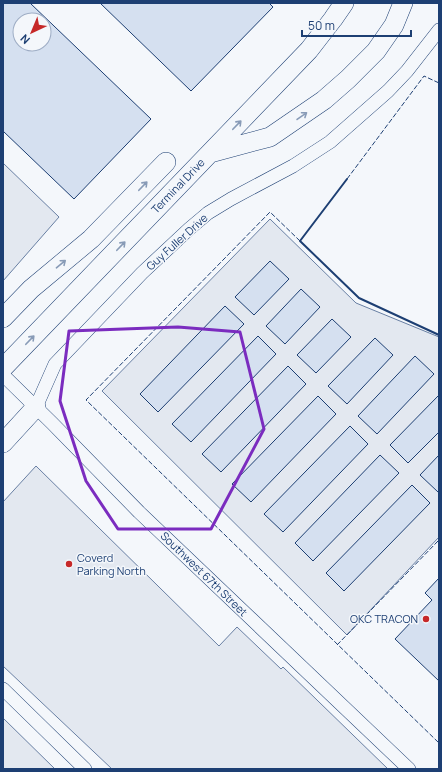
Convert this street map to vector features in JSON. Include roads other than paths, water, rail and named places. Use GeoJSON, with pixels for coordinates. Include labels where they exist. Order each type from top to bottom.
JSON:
{"type":"FeatureCollection","features":[{"type":"Feature","properties":{"kind":"main road"},"geometry":{"type":"LineString","coordinates":[[210,153],[309,50],[344,3]]}},
{"type":"Feature","properties":{"kind":"main road","name":"Terminal Drive"},"geometry":{"type":"LineString","coordinates":[[3,368],[210,153],[270,137],[324,100],[376,51],[394,25],[403,3]]}},
{"type":"Feature","properties":{"kind":"main road"},"geometry":{"type":"LineString","coordinates":[[3,318],[31,289],[91,239],[166,162]]}},
{"type":"Feature","properties":{"kind":"main road"},"geometry":{"type":"LineString","coordinates":[[120,209],[139,227]]}},
{"type":"Feature","properties":{"kind":"main road","name":"Guy Fuller Drive"},"geometry":{"type":"LineString","coordinates":[[3,443],[36,407]]}},
{"type":"Feature","properties":{"kind":"street","name":"Guy Fuller Drive"},"geometry":{"type":"LineString","coordinates":[[36,407],[55,364],[142,273],[189,229],[208,214],[232,199],[293,166],[330,142],[388,91],[407,71],[439,30]]}},
{"type":"Feature","properties":{"kind":"street","name":"Southwest 67th Street"},"geometry":{"type":"LineString","coordinates":[[3,375],[139,512],[409,769]]}},
{"type":"Feature","properties":{"kind":"street"},"geometry":{"type":"LineString","coordinates":[[3,690],[85,769]]}},
{"type":"Feature","properties":{"kind":"place","name":"Coverd Parking North"},"geometry":{"type":"Point","coordinates":[69,564]}},
{"type":"Feature","properties":{"kind":"place","name":"OKC TRACON"},"geometry":{"type":"Point","coordinates":[426,619]}}]}
